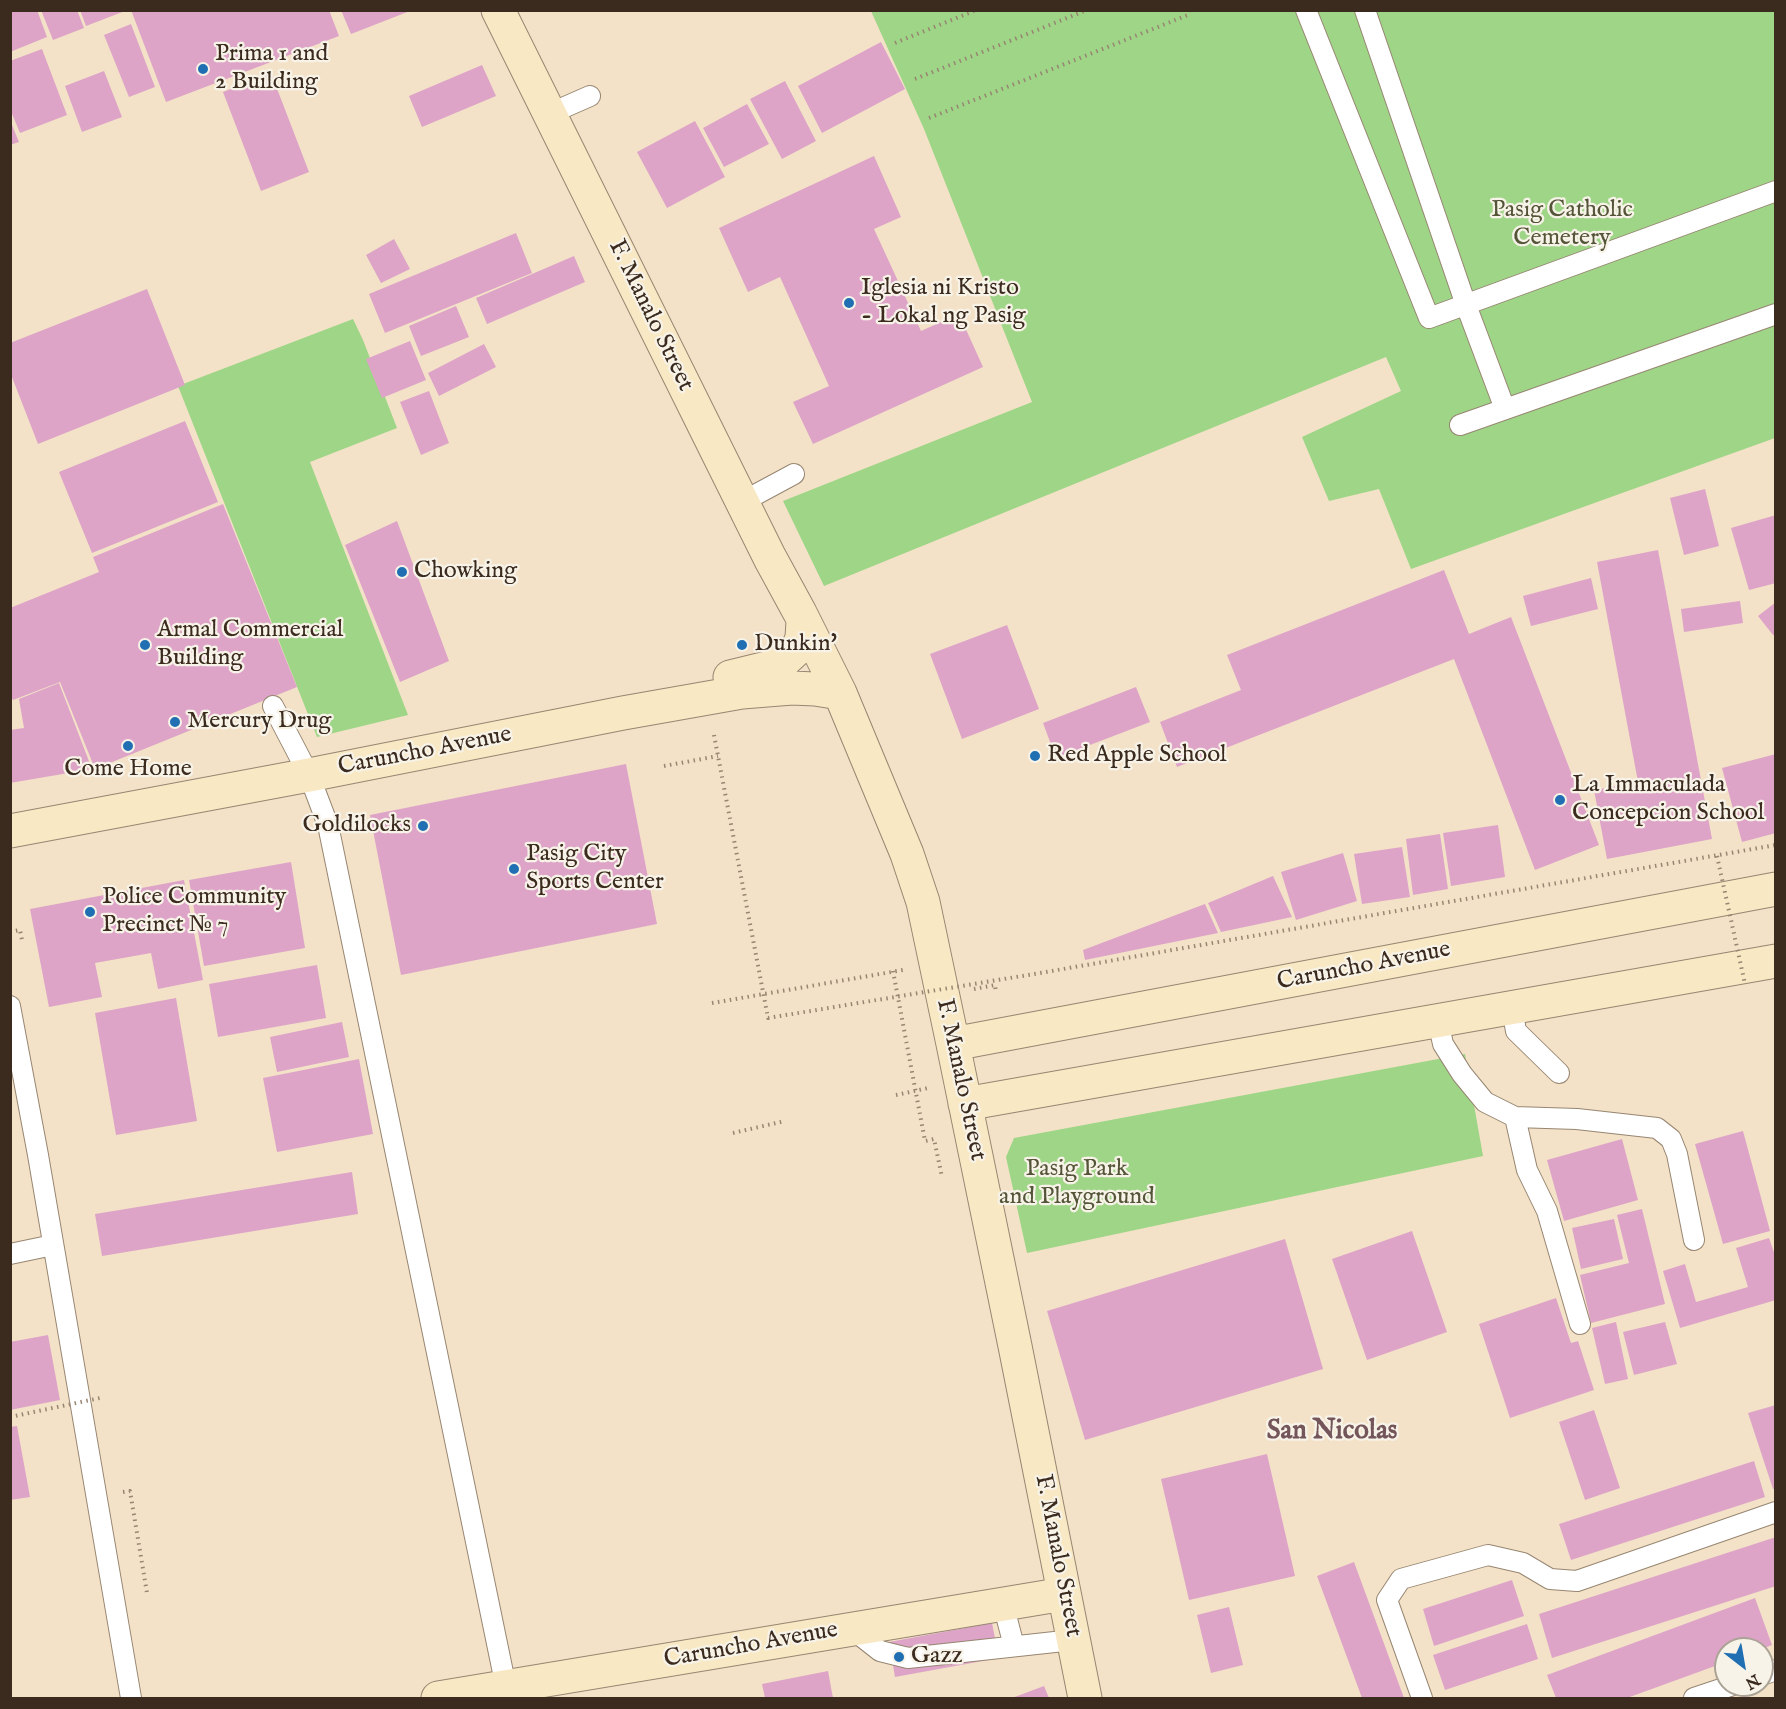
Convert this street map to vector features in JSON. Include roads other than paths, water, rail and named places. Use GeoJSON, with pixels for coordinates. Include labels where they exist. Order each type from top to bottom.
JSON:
{"type":"FeatureCollection","features":[{"type":"Feature","properties":{"kind":"main road","name":"F. Manalo Street"},"geometry":{"type":"LineString","coordinates":[[498,10],[770,558],[840,693],[908,854],[923,902],[953,1044],[977,1102],[1064,1594],[1085,1698]]}},
{"type":"Feature","properties":{"kind":"main road"},"geometry":{"type":"LineString","coordinates":[[623,713],[649,697],[774,666],[798,648],[803,621]]}},
{"type":"Feature","properties":{"kind":"main road","name":"Caruncho Avenue"},"geometry":{"type":"LineString","coordinates":[[10,831],[742,692],[768,689],[815,689],[840,693]]}},
{"type":"Feature","properties":{"kind":"main road","name":"Caruncho Avenue"},"geometry":{"type":"LineString","coordinates":[[953,1044],[1776,889]]}},
{"type":"Feature","properties":{"kind":"main road"},"geometry":{"type":"LineString","coordinates":[[1060,1024],[1026,1049],[982,1058],[975,1066],[974,1079],[979,1089],[977,1102],[1776,961]]}},
{"type":"Feature","properties":{"kind":"main road","name":"Caruncho Avenue"},"geometry":{"type":"LineString","coordinates":[[438,1698],[1064,1594]]}},
{"type":"Feature","properties":{"kind":"lane"},"geometry":{"type":"LineString","coordinates":[[1306,10],[1429,318],[1776,191]]}},
{"type":"Feature","properties":{"kind":"lane"},"geometry":{"type":"LineString","coordinates":[[1365,10],[1466,305],[1505,409]]}},
{"type":"Feature","properties":{"kind":"lane"},"geometry":{"type":"LineString","coordinates":[[549,114],[590,96]]}},
{"type":"Feature","properties":{"kind":"lane"},"geometry":{"type":"LineString","coordinates":[[1460,425],[1776,314]]}},
{"type":"Feature","properties":{"kind":"lane"},"geometry":{"type":"LineString","coordinates":[[742,502],[794,474]]}},
{"type":"Feature","properties":{"kind":"lane"},"geometry":{"type":"LineString","coordinates":[[273,706],[309,775],[328,825],[506,1687]]}},
{"type":"Feature","properties":{"kind":"lane"},"geometry":{"type":"LineString","coordinates":[[10,1006],[38,1155],[130,1698]]}},
{"type":"Feature","properties":{"kind":"lane"},"geometry":{"type":"LineString","coordinates":[[1512,1008],[1516,1031],[1559,1073]]}},
{"type":"Feature","properties":{"kind":"lane"},"geometry":{"type":"LineString","coordinates":[[1438,1021],[1443,1044],[1462,1074],[1485,1102],[1515,1117],[1577,1119],[1657,1128],[1671,1138],[1677,1154],[1694,1240]]}},
{"type":"Feature","properties":{"kind":"lane"},"geometry":{"type":"LineString","coordinates":[[1515,1117],[1527,1170],[1548,1211],[1580,1324]]}},
{"type":"Feature","properties":{"kind":"lane"},"geometry":{"type":"LineString","coordinates":[[10,1254],[53,1245]]}},
{"type":"Feature","properties":{"kind":"lane"},"geometry":{"type":"LineString","coordinates":[[1422,1698],[1387,1600],[1401,1579],[1488,1555],[1523,1563],[1551,1579],[1577,1581],[1776,1512]]}},
{"type":"Feature","properties":{"kind":"lane"},"geometry":{"type":"LineString","coordinates":[[1003,1604],[1014,1646]]}},
{"type":"Feature","properties":{"kind":"lane"},"geometry":{"type":"LineString","coordinates":[[852,1629],[880,1651],[908,1658],[1073,1640]]}},
{"type":"Feature","properties":{"kind":"lane"},"geometry":{"type":"LineString","coordinates":[[1694,1698],[1714,1691]]}},
{"type":"Feature","properties":{"kind":"place","name":"Prima 1 and 2 Building"},"geometry":{"type":"Point","coordinates":[203,69]}},
{"type":"Feature","properties":{"kind":"place","name":"Iglesia ni Kristo - Lokal ng Pasig"},"geometry":{"type":"Point","coordinates":[849,303]}},
{"type":"Feature","properties":{"kind":"place","name":"Chowking"},"geometry":{"type":"Point","coordinates":[402,572]}},
{"type":"Feature","properties":{"kind":"place","name":"Armal Commercial Building"},"geometry":{"type":"Point","coordinates":[145,645]}},
{"type":"Feature","properties":{"kind":"place","name":"Dunkin'"},"geometry":{"type":"Point","coordinates":[742,645]}},
{"type":"Feature","properties":{"kind":"place","name":"Mercury Drug"},"geometry":{"type":"Point","coordinates":[175,722]}},
{"type":"Feature","properties":{"kind":"place","name":"Come Home"},"geometry":{"type":"Point","coordinates":[128,746]}},
{"type":"Feature","properties":{"kind":"place","name":"Red Apple School"},"geometry":{"type":"Point","coordinates":[1035,756]}},
{"type":"Feature","properties":{"kind":"place","name":"La Immaculada Concepcion School"},"geometry":{"type":"Point","coordinates":[1560,800]}},
{"type":"Feature","properties":{"kind":"place","name":"Goldilocks"},"geometry":{"type":"Point","coordinates":[423,826]}},
{"type":"Feature","properties":{"kind":"place","name":"Pasig City Sports Center"},"geometry":{"type":"Point","coordinates":[514,869]}},
{"type":"Feature","properties":{"kind":"place","name":"Police Community Precinct № 7"},"geometry":{"type":"Point","coordinates":[90,912]}},
{"type":"Feature","properties":{"kind":"place","name":"Gazz"},"geometry":{"type":"Point","coordinates":[899,1657]}},
{"type":"Feature","properties":{"kind":"district","name":"San Nicolas"},"geometry":{"type":"Point","coordinates":[1332,1432]}},
{"type":"Feature","properties":{"kind":"park label","name":"Pasig Catholic Cemetery"},"geometry":{"type":"Point","coordinates":[1562,225]}},
{"type":"Feature","properties":{"kind":"park label","name":"Pasig Park and Playground"},"geometry":{"type":"Point","coordinates":[1077,1184]}}]}
